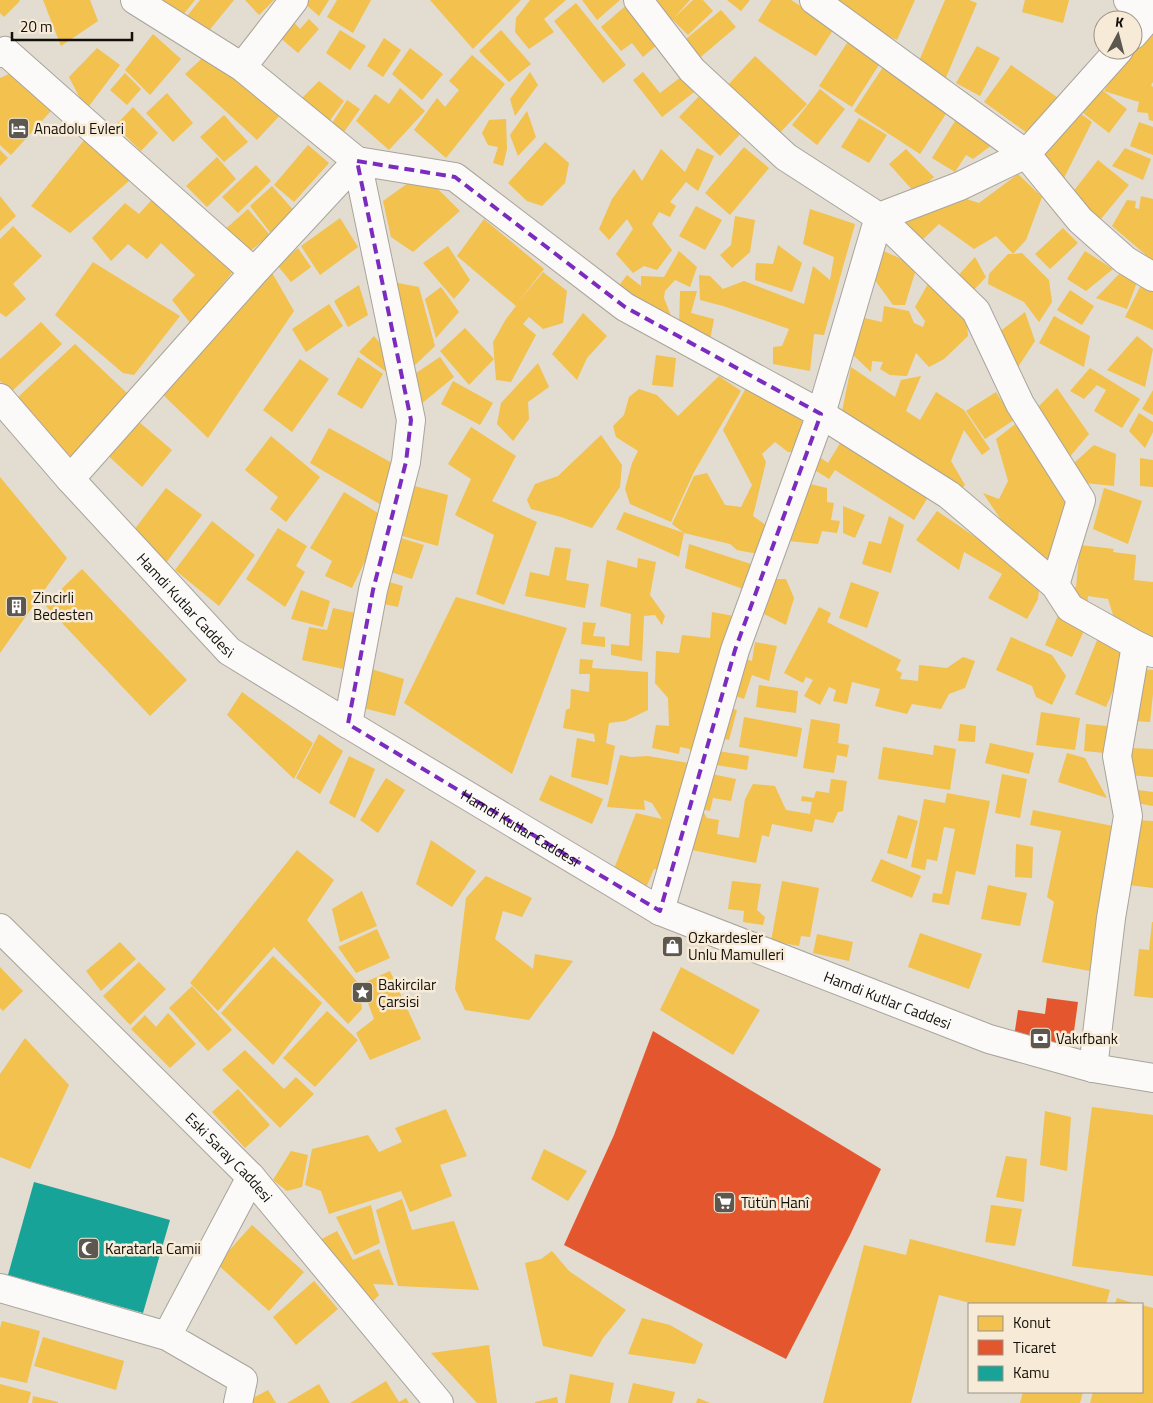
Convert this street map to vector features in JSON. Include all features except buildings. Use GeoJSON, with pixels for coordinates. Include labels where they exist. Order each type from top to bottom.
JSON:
{"type":"FeatureCollection","features":[{"type":"Feature","properties":{"kind":"street"},"geometry":{"type":"LineString","coordinates":[[135,0],[242,67],[357,161],[455,178],[625,307],[821,414],[949,495],[1055,585],[1070,608],[1144,649],[1117,756],[1128,816],[1111,918],[1093,1068]]}},
{"type":"Feature","properties":{"kind":"street"},"geometry":{"type":"LineString","coordinates":[[242,67],[294,0]]}},
{"type":"Feature","properties":{"kind":"street"},"geometry":{"type":"LineString","coordinates":[[638,0],[692,70],[786,156],[879,218],[976,311],[1020,404],[1081,500],[1055,585]]}},
{"type":"Feature","properties":{"kind":"street"},"geometry":{"type":"LineString","coordinates":[[814,0],[1026,154],[1080,220],[1125,260],[1153,277]]}},
{"type":"Feature","properties":{"kind":"street"},"geometry":{"type":"LineString","coordinates":[[1128,0],[1153,12],[1143,24]]}},
{"type":"Feature","properties":{"kind":"street"},"geometry":{"type":"LineString","coordinates":[[0,53],[5,51],[254,272]]}},
{"type":"Feature","properties":{"kind":"street"},"geometry":{"type":"LineString","coordinates":[[879,218],[960,186],[1026,154],[1110,60]]}},
{"type":"Feature","properties":{"kind":"street"},"geometry":{"type":"LineString","coordinates":[[70,479],[254,272],[357,161]]}},
{"type":"Feature","properties":{"kind":"street"},"geometry":{"type":"LineString","coordinates":[[348,724],[373,590],[406,462],[411,420],[357,161]]}},
{"type":"Feature","properties":{"kind":"street"},"geometry":{"type":"LineString","coordinates":[[660,911],[735,650],[821,414],[879,218]]}},
{"type":"Feature","properties":{"kind":"street","name":"Hamdi Kutlar Caddesi"},"geometry":{"type":"LineString","coordinates":[[0,398],[70,479],[229,651],[660,911],[989,1039],[1093,1068],[1153,1078]]}},
{"type":"Feature","properties":{"kind":"street","name":"Eski Saray Caddesi"},"geometry":{"type":"LineString","coordinates":[[0,928],[251,1177],[439,1403]]}},
{"type":"Feature","properties":{"kind":"street"},"geometry":{"type":"LineString","coordinates":[[167,1336],[251,1177]]}},
{"type":"Feature","properties":{"kind":"street"},"geometry":{"type":"LineString","coordinates":[[0,1289],[167,1336],[243,1380],[238,1403]]}},
{"type":"Feature","properties":{"kind":"highlighted area"},"geometry":{"type":"Polygon","coordinates":[[[357,161],[455,177],[625,307],[821,414],[735,650],[660,911],[348,724],[373,590],[406,462],[411,420],[357,161]]]}},
{"type":"Feature","properties":{"kind":"place","name":"Anadolu Evleri"},"geometry":{"type":"Point","coordinates":[18,128]}},
{"type":"Feature","properties":{"kind":"place","name":"Zincirli Bedesten"},"geometry":{"type":"Point","coordinates":[17,606]}},
{"type":"Feature","properties":{"kind":"place","name":"Ozkardesler Unlu Mamulleri"},"geometry":{"type":"Point","coordinates":[672,946]}},
{"type":"Feature","properties":{"kind":"place","name":"Bakircilar Çarsisi"},"geometry":{"type":"Point","coordinates":[362,993]}},
{"type":"Feature","properties":{"kind":"place","name":"Vakıfbank"},"geometry":{"type":"Point","coordinates":[1040,1038]}},
{"type":"Feature","properties":{"kind":"place","name":"Tütün Hanî"},"geometry":{"type":"Point","coordinates":[725,1202]}},
{"type":"Feature","properties":{"kind":"place","name":"Karatarla Camii"},"geometry":{"type":"Point","coordinates":[89,1248]}}]}
